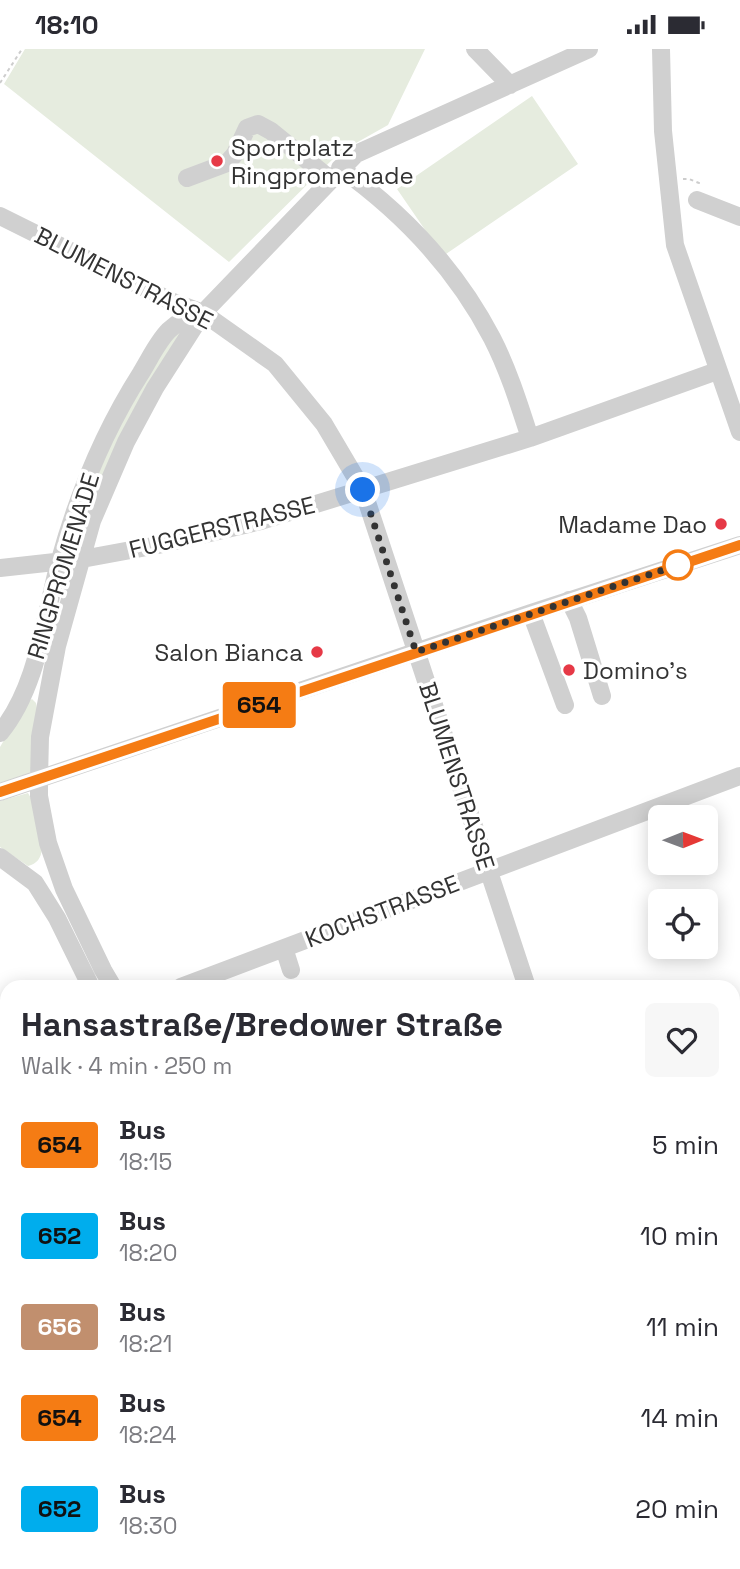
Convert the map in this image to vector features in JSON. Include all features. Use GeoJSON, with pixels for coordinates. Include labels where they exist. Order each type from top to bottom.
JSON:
{"type":"FeatureCollection","features":[{"type":"Feature","properties":{"kind":"street"},"geometry":{"type":"LineString","coordinates":[[475,49],[510,85]]}},
{"type":"Feature","properties":{"kind":"street","name":"RINGPROMENADE"},"geometry":{"type":"LineString","coordinates":[[109,980],[78,919],[48,843],[38,779],[40,737],[57,646],[92,521],[126,442],[155,388],[203,313],[356,153],[589,49]]}},
{"type":"Feature","properties":{"kind":"street"},"geometry":{"type":"LineString","coordinates":[[661,49],[663,131],[675,245],[740,432]]}},
{"type":"Feature","properties":{"kind":"street"},"geometry":{"type":"LineString","coordinates":[[187,178],[227,163],[235,155],[247,128],[258,124],[335,174],[377,195],[409,225],[467,296],[493,340],[513,387],[530,438]]}},
{"type":"Feature","properties":{"kind":"street"},"geometry":{"type":"LineString","coordinates":[[697,200],[740,217]]}},
{"type":"Feature","properties":{"kind":"street","name":"BLUMENSTRASSE"},"geometry":{"type":"LineString","coordinates":[[0,216],[173,302],[203,313],[275,364],[324,424],[363,490],[525,980]]}},
{"type":"Feature","properties":{"kind":"street","name":"RINGPROMENADE"},"geometry":{"type":"LineString","coordinates":[[0,733],[24,692],[59,562],[79,500],[104,441],[135,382],[168,329],[184,317],[203,313]]}},
{"type":"Feature","properties":{"kind":"street","name":"FUGGERSTRASSE"},"geometry":{"type":"LineString","coordinates":[[0,568],[82,559],[261,521],[530,438],[717,371]]}},
{"type":"Feature","properties":{"kind":"street"},"geometry":{"type":"LineString","coordinates":[[0,792],[740,545]]}},
{"type":"Feature","properties":{"kind":"street"},"geometry":{"type":"LineString","coordinates":[[569,600],[578,618],[602,696]]}},
{"type":"Feature","properties":{"kind":"street"},"geometry":{"type":"LineString","coordinates":[[531,613],[565,705]]}},
{"type":"Feature","properties":{"kind":"street","name":"RINGPROMENADE"},"geometry":{"type":"LineString","coordinates":[[24,692],[48,693]]}},
{"type":"Feature","properties":{"kind":"street","name":"KOCHSTRASSE"},"geometry":{"type":"LineString","coordinates":[[199,980],[740,776]]}},
{"type":"Feature","properties":{"kind":"street"},"geometry":{"type":"LineString","coordinates":[[0,857],[35,883],[57,918],[88,980]]}},
{"type":"Feature","properties":{"kind":"street"},"geometry":{"type":"LineString","coordinates":[[27,877],[55,861]]}},
{"type":"Feature","properties":{"kind":"street"},"geometry":{"type":"LineString","coordinates":[[284,948],[291,970]]}},
{"type":"Feature","properties":{"kind":"path"},"geometry":{"type":"LineString","coordinates":[[0,83],[22,49]]}},
{"type":"Feature","properties":{"kind":"shaded area","name":"Sportplatz Ringpromenade"},"geometry":{"type":"Polygon","coordinates":[[[25,49],[425,49],[388,125],[340,152],[229,262],[4,84],[25,49]]]}},
{"type":"Feature","properties":{"kind":"shaded area"},"geometry":{"type":"Polygon","coordinates":[[[532,96],[578,164],[443,256],[397,189],[532,96]]]}},
{"type":"Feature","properties":{"kind":"shaded area"},"geometry":{"type":"Polygon","coordinates":[[[187,324],[76,552],[69,554],[98,463],[170,335],[187,324]]]}},
{"type":"Feature","properties":{"kind":"shaded area"},"geometry":{"type":"Polygon","coordinates":[[[32,699],[37,708],[33,772],[0,783],[0,747],[26,703],[32,699]]]}},
{"type":"Feature","properties":{"kind":"shaded area"},"geometry":{"type":"Polygon","coordinates":[[[28,793],[32,800],[42,849],[38,860],[28,866],[0,847],[0,801],[28,793]]]}},
{"type":"Feature","properties":{"kind":"bus line","name":"654"},"geometry":{"type":"LineString","coordinates":[[0,792],[740,545]]}},
{"type":"Feature","properties":{"kind":"place","name":"Sportplatz Ringpromenade"},"geometry":{"type":"Point","coordinates":[217,161]}},
{"type":"Feature","properties":{"kind":"place","name":"Madame Dao"},"geometry":{"type":"Point","coordinates":[721,524]}},
{"type":"Feature","properties":{"kind":"place","name":"Salon Bianca"},"geometry":{"type":"Point","coordinates":[317,652]}},
{"type":"Feature","properties":{"kind":"place","name":"Domino's"},"geometry":{"type":"Point","coordinates":[569,670]}},
{"type":"Feature","properties":{"kind":"route"},"geometry":{"type":"LineString","coordinates":[[363,490],[416,652],[678,565]]}}]}
